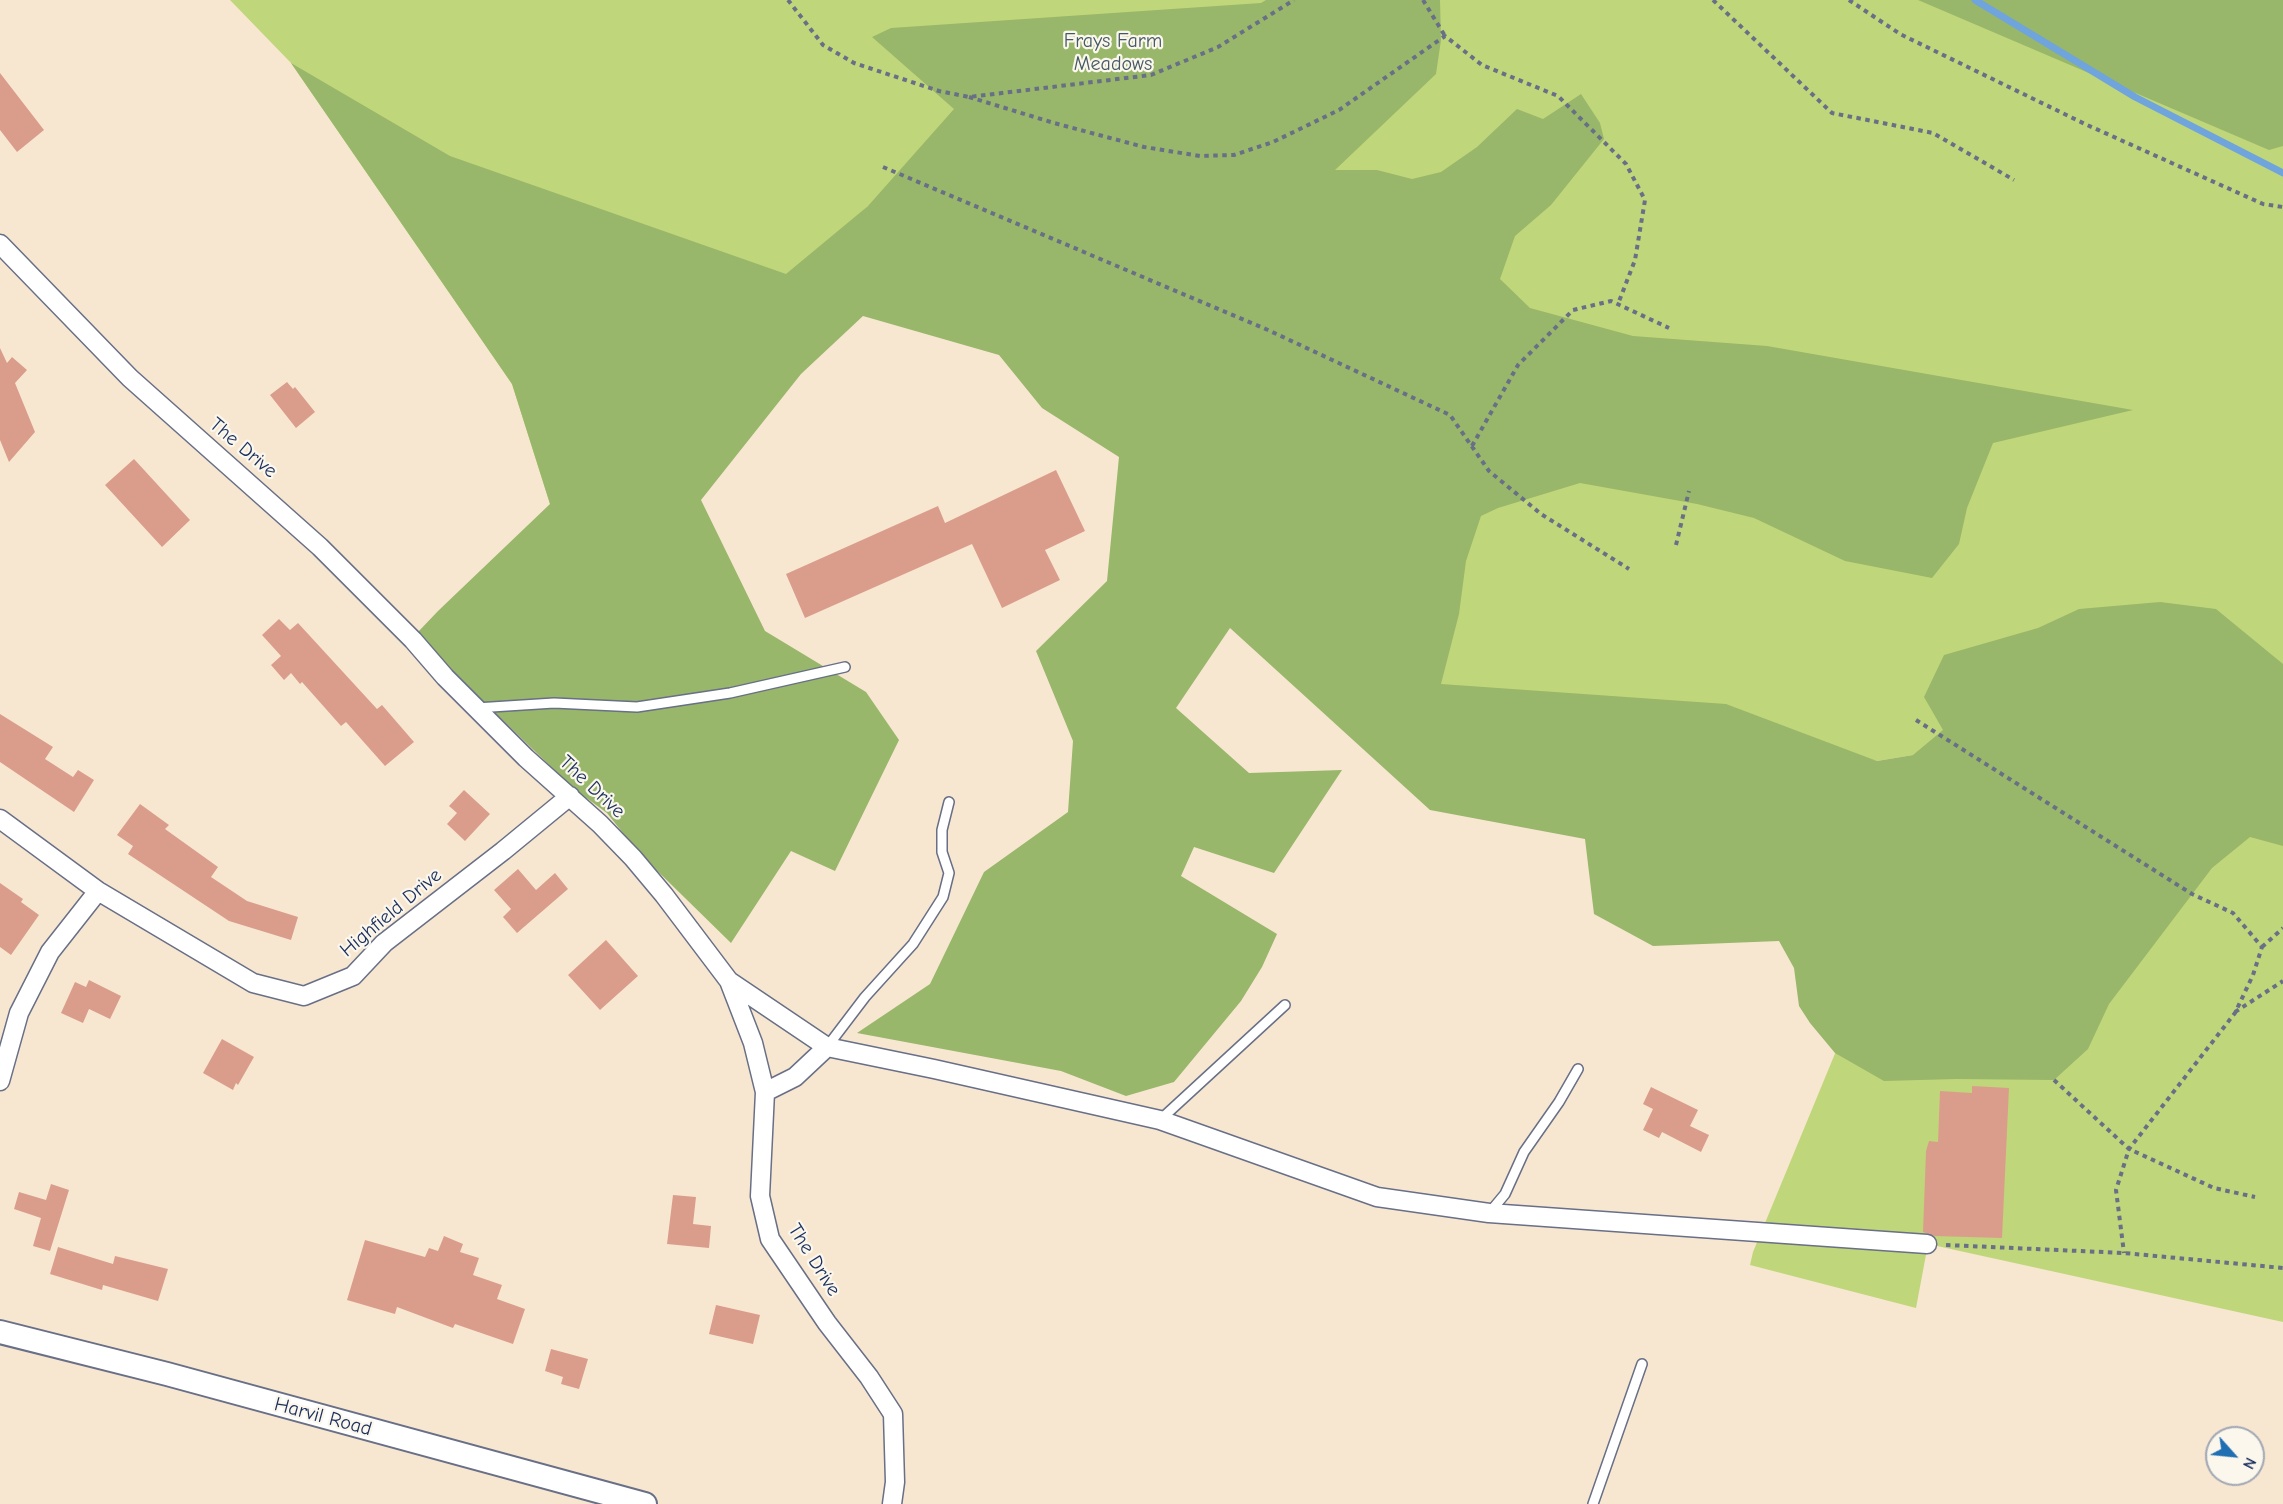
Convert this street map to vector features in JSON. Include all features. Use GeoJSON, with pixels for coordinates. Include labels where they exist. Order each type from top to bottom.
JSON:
{"type":"FeatureCollection","features":[{"type":"Feature","properties":{"kind":"street","name":"The Drive"},"geometry":{"type":"LineString","coordinates":[[0,244],[130,378],[320,547],[413,639],[445,676],[526,758],[570,796],[633,858],[729,981],[753,1043],[765,1092],[760,1196],[770,1239],[893,1414],[895,1482],[892,1504]]}},
{"type":"Feature","properties":{"kind":"street","name":"Highfield Drive"},"geometry":{"type":"LineString","coordinates":[[0,819],[98,891],[253,983],[304,996],[353,976],[384,943],[570,796]]}},
{"type":"Feature","properties":{"kind":"street"},"geometry":{"type":"LineString","coordinates":[[0,1081],[19,1012],[50,952],[98,891]]}},
{"type":"Feature","properties":{"kind":"street"},"geometry":{"type":"LineString","coordinates":[[729,981],[827,1047],[1160,1120],[1377,1197],[1489,1213],[1927,1244]]}},
{"type":"Feature","properties":{"kind":"street"},"geometry":{"type":"LineString","coordinates":[[765,1092],[795,1077],[827,1047]]}},
{"type":"Feature","properties":{"kind":"street","name":"Harvil Road"},"geometry":{"type":"LineString","coordinates":[[0,1332],[167,1374],[645,1504]]}},
{"type":"Feature","properties":{"kind":"lane"},"geometry":{"type":"LineString","coordinates":[[476,708],[554,703],[637,706],[730,693],[845,667]]}},
{"type":"Feature","properties":{"kind":"lane"},"geometry":{"type":"LineString","coordinates":[[827,1047],[865,997],[913,944],[943,897],[949,873],[942,852],[942,830],[949,802]]}},
{"type":"Feature","properties":{"kind":"lane"},"geometry":{"type":"LineString","coordinates":[[1160,1120],[1285,1005]]}},
{"type":"Feature","properties":{"kind":"lane"},"geometry":{"type":"LineString","coordinates":[[1489,1213],[1505,1194],[1524,1152],[1559,1102],[1578,1069]]}},
{"type":"Feature","properties":{"kind":"lane"},"geometry":{"type":"LineString","coordinates":[[1593,1504],[1642,1364]]}},
{"type":"Feature","properties":{"kind":"path"},"geometry":{"type":"LineString","coordinates":[[788,0],[823,45],[854,63],[939,91],[969,97],[1054,123],[1144,147],[1200,156],[1234,155],[1273,142],[1339,110],[1445,36]]}},
{"type":"Feature","properties":{"kind":"path"},"geometry":{"type":"LineString","coordinates":[[969,97],[1151,75],[1218,47],[1294,0]]}},
{"type":"Feature","properties":{"kind":"path"},"geometry":{"type":"LineString","coordinates":[[1423,0],[1445,36],[1482,65],[1558,96],[1626,164],[1645,200],[1635,260],[1618,304]]}},
{"type":"Feature","properties":{"kind":"path"},"geometry":{"type":"LineString","coordinates":[[1713,0],[1832,113],[1933,133],[2014,180]]}},
{"type":"Feature","properties":{"kind":"path"},"geometry":{"type":"LineString","coordinates":[[1849,0],[1900,34],[2085,124],[2263,204],[2283,207]]}},
{"type":"Feature","properties":{"kind":"path"},"geometry":{"type":"LineString","coordinates":[[883,167],[1268,330],[1450,415],[1489,471],[1541,514],[1629,569]]}},
{"type":"Feature","properties":{"kind":"path"},"geometry":{"type":"LineString","coordinates":[[1472,446],[1518,365],[1574,310],[1611,301],[1669,328]]}},
{"type":"Feature","properties":{"kind":"path"},"geometry":{"type":"LineString","coordinates":[[1676,545],[1689,492]]}},
{"type":"Feature","properties":{"kind":"path"},"geometry":{"type":"LineString","coordinates":[[1916,720],[2192,894],[2233,913],[2262,946]]}},
{"type":"Feature","properties":{"kind":"path"},"geometry":{"type":"LineString","coordinates":[[2124,1253],[2116,1190],[2129,1149],[2235,1013],[2253,975],[2262,946],[2283,928]]}},
{"type":"Feature","properties":{"kind":"path"},"geometry":{"type":"LineString","coordinates":[[2235,1013],[2283,981]]}},
{"type":"Feature","properties":{"kind":"path"},"geometry":{"type":"LineString","coordinates":[[2054,1080],[2129,1149],[2214,1188],[2255,1197]]}},
{"type":"Feature","properties":{"kind":"path"},"geometry":{"type":"LineString","coordinates":[[1927,1244],[2124,1253],[2283,1268]]}},
{"type":"Feature","properties":{"kind":"green space","name":"Frays Farm Meadows"},"geometry":{"type":"Polygon","coordinates":[[[230,0],[2283,0],[2283,1322],[1928,1244],[1916,1308],[1750,1265],[1753,1252],[1853,1010],[1913,755],[1877,761],[1441,685],[868,206],[550,504],[512,384],[291,63],[230,0]]]}},
{"type":"Feature","properties":{"kind":"green space","name":"Frays Farm Meadows"},"geometry":{"type":"Polygon","coordinates":[[[1266,0],[1440,0],[1441,40],[1436,74],[1335,170],[1377,170],[1412,179],[1441,172],[1477,147],[1517,109],[1543,119],[1581,94],[1600,123],[1604,139],[1551,205],[1515,236],[1500,279],[1530,308],[1633,336],[1767,346],[2133,410],[1993,443],[1967,508],[1959,544],[1932,578],[1845,561],[1754,518],[1697,504],[1580,483],[1498,508],[1481,516],[1466,561],[1459,614],[1441,684],[1726,704],[1877,761],[1913,755],[1943,730],[1924,697],[1944,655],[2038,628],[2079,609],[2160,602],[2216,609],[2283,664],[2283,846],[2250,837],[2212,868],[2109,1004],[2088,1049],[2054,1080],[1884,1081],[1835,1053],[1810,1023],[1799,1006],[1794,968],[1779,941],[1653,946],[1594,914],[1585,839],[1430,810],[1230,628],[1176,708],[1249,773],[1342,770],[1274,873],[1194,847],[1181,876],[1277,934],[1262,967],[1241,1001],[1174,1082],[1126,1096],[1061,1071],[857,1033],[930,984],[984,872],[1068,812],[1073,741],[1036,651],[1107,581],[1119,457],[1042,408],[999,355],[863,316],[801,374],[701,500],[765,631],[866,692],[899,740],[835,871],[791,851],[731,943],[638,852],[607,813],[574,789],[459,678],[418,632],[550,504],[512,384],[291,63],[450,156],[786,274],[868,206],[954,109],[872,37],[891,28],[1261,3],[1266,0]]]}},
{"type":"Feature","properties":{"kind":"green space"},"geometry":{"type":"Polygon","coordinates":[[[1918,0],[2283,0],[2283,146],[2269,150],[1918,0]]]}},
{"type":"Feature","properties":{"kind":"building"},"geometry":{"type":"Polygon","coordinates":[[[0,73],[44,130],[17,152],[0,130],[0,73]]]}},
{"type":"Feature","properties":{"kind":"building"},"geometry":{"type":"Polygon","coordinates":[[[0,348],[7,363],[12,357],[27,370],[15,383],[35,432],[9,462],[0,440],[0,348]]]}},
{"type":"Feature","properties":{"kind":"building"},"geometry":{"type":"Polygon","coordinates":[[[287,382],[293,389],[295,387],[315,412],[296,428],[270,395],[287,382]]]}},
{"type":"Feature","properties":{"kind":"building"},"geometry":{"type":"Polygon","coordinates":[[[134,459],[190,520],[162,547],[105,485],[134,459]]]}},
{"type":"Feature","properties":{"kind":"building"},"geometry":{"type":"Polygon","coordinates":[[[1056,470],[1085,531],[1045,550],[1060,580],[1002,608],[972,544],[805,618],[786,574],[938,506],[945,523],[1056,470]]]}},
{"type":"Feature","properties":{"kind":"building"},"geometry":{"type":"Polygon","coordinates":[[[279,619],[290,630],[298,623],[377,709],[382,705],[414,742],[385,766],[346,722],[341,726],[302,682],[300,684],[291,673],[284,680],[271,665],[281,656],[262,635],[279,619]]]}},
{"type":"Feature","properties":{"kind":"building"},"geometry":{"type":"Polygon","coordinates":[[[0,714],[53,747],[45,759],[73,777],[78,770],[94,780],[74,812],[0,762],[0,714]]]}},
{"type":"Feature","properties":{"kind":"building"},"geometry":{"type":"Polygon","coordinates":[[[464,790],[490,814],[465,841],[447,824],[457,813],[449,806],[464,790]]]}},
{"type":"Feature","properties":{"kind":"building"},"geometry":{"type":"Polygon","coordinates":[[[140,804],[169,825],[165,829],[218,867],[211,877],[247,901],[298,917],[291,940],[229,921],[128,854],[133,846],[117,835],[140,804]]]}},
{"type":"Feature","properties":{"kind":"building"},"geometry":{"type":"Polygon","coordinates":[[[518,869],[536,890],[555,873],[568,889],[517,933],[503,917],[511,909],[494,890],[518,869]]]}},
{"type":"Feature","properties":{"kind":"building"},"geometry":{"type":"Polygon","coordinates":[[[0,883],[23,899],[21,902],[39,915],[11,955],[0,947],[0,883]]]}},
{"type":"Feature","properties":{"kind":"building"},"geometry":{"type":"Polygon","coordinates":[[[606,940],[638,976],[600,1010],[568,975],[606,940]]]}},
{"type":"Feature","properties":{"kind":"building"},"geometry":{"type":"Polygon","coordinates":[[[89,980],[121,996],[110,1019],[89,1009],[83,1023],[61,1013],[75,982],[86,987],[89,980]]]}},
{"type":"Feature","properties":{"kind":"building"},"geometry":{"type":"Polygon","coordinates":[[[222,1039],[254,1057],[233,1090],[203,1073],[222,1039]]]}},
{"type":"Feature","properties":{"kind":"building"},"geometry":{"type":"Polygon","coordinates":[[[1972,1086],[2009,1088],[2002,1238],[1934,1236],[1923,1232],[1926,1151],[1929,1141],[1938,1142],[1940,1091],[1972,1093],[1972,1086]]]}},
{"type":"Feature","properties":{"kind":"building"},"geometry":{"type":"Polygon","coordinates":[[[1651,1087],[1698,1110],[1690,1126],[1709,1135],[1701,1152],[1662,1132],[1659,1138],[1643,1130],[1653,1109],[1643,1104],[1651,1087]]]}},
{"type":"Feature","properties":{"kind":"building"},"geometry":{"type":"Polygon","coordinates":[[[51,1184],[69,1190],[50,1251],[33,1246],[41,1218],[14,1209],[19,1192],[46,1200],[51,1184]]]}},
{"type":"Feature","properties":{"kind":"building"},"geometry":{"type":"Polygon","coordinates":[[[673,1195],[696,1197],[693,1224],[711,1226],[709,1248],[667,1244],[673,1195]]]}},
{"type":"Feature","properties":{"kind":"building"},"geometry":{"type":"Polygon","coordinates":[[[444,1236],[463,1244],[460,1252],[479,1258],[473,1275],[502,1285],[497,1299],[525,1309],[513,1344],[455,1324],[453,1328],[397,1307],[395,1314],[347,1300],[365,1240],[425,1257],[429,1248],[438,1251],[444,1236]]]}},
{"type":"Feature","properties":{"kind":"building"},"geometry":{"type":"Polygon","coordinates":[[[58,1247],[113,1264],[115,1256],[168,1269],[158,1301],[103,1285],[102,1290],[50,1274],[58,1247]]]}},
{"type":"Feature","properties":{"kind":"building"},"geometry":{"type":"Polygon","coordinates":[[[716,1305],[760,1315],[753,1344],[709,1334],[716,1305]]]}},
{"type":"Feature","properties":{"kind":"building"},"geometry":{"type":"Polygon","coordinates":[[[551,1349],[588,1359],[579,1389],[561,1384],[563,1377],[545,1371],[551,1349]]]}},
{"type":"Feature","properties":{"kind":"waterway"},"geometry":{"type":"LineString","coordinates":[[1975,0],[2135,97],[2283,173]]}}]}
